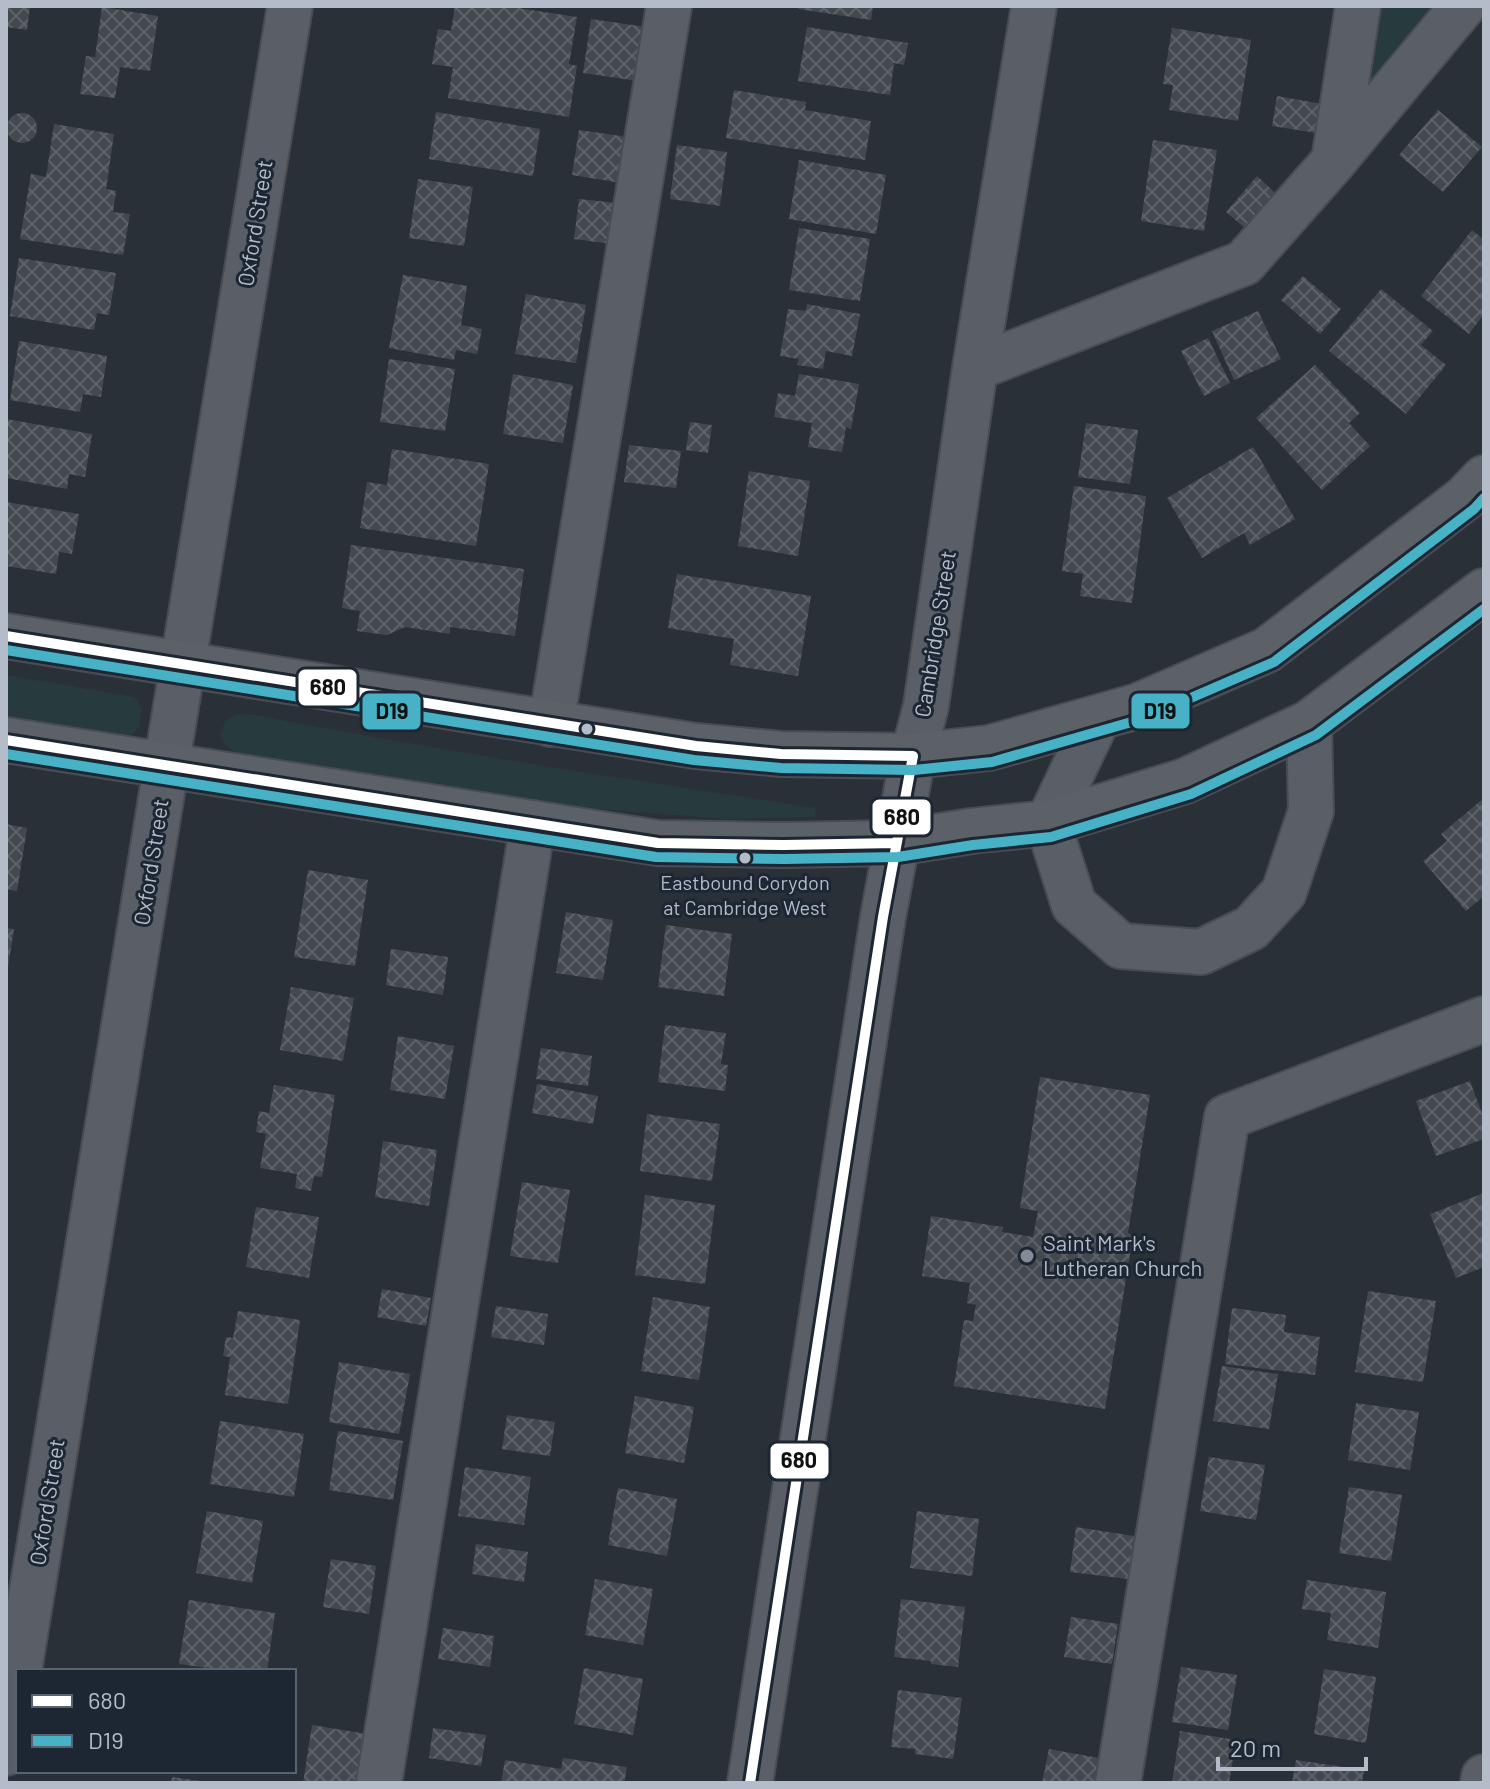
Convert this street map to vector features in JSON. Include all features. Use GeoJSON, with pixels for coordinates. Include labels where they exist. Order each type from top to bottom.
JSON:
{"type":"FeatureCollection","features":[{"type":"Feature","properties":{"kind":"main road"},"geometry":{"type":"LineString","coordinates":[[6,636],[696,746],[781,754],[913,756],[989,748],[1138,706],[1267,650],[1465,498],[1484,478]]}},
{"type":"Feature","properties":{"kind":"main road"},"geometry":{"type":"LineString","coordinates":[[6,740],[658,843],[896,843],[1048,823],[1185,781],[1309,723],[1484,591]]}},
{"type":"Feature","properties":{"kind":"street","name":"Oxford Street"},"geometry":{"type":"LineString","coordinates":[[19,1669],[290,6]]}},
{"type":"Feature","properties":{"kind":"street"},"geometry":{"type":"LineString","coordinates":[[551,724],[669,6]]}},
{"type":"Feature","properties":{"kind":"street","name":"Cambridge Street"},"geometry":{"type":"LineString","coordinates":[[750,1783],[883,917],[913,756],[926,706],[975,368],[1034,6]]}},
{"type":"Feature","properties":{"kind":"street"},"geometry":{"type":"LineString","coordinates":[[1334,161],[1358,6]]}},
{"type":"Feature","properties":{"kind":"street"},"geometry":{"type":"LineString","coordinates":[[975,368],[1244,263],[1463,6]]}},
{"type":"Feature","properties":{"kind":"street"},"geometry":{"type":"LineString","coordinates":[[1098,718],[1048,823],[1074,905],[1121,946],[1201,952],[1251,928],[1284,892],[1311,811],[1309,723]]}},
{"type":"Feature","properties":{"kind":"street"},"geometry":{"type":"LineString","coordinates":[[379,1783],[533,823]]}},
{"type":"Feature","properties":{"kind":"street"},"geometry":{"type":"LineString","coordinates":[[1118,1783],[1227,1117],[1484,1019]]}},
{"type":"Feature","properties":{"kind":"street"},"geometry":{"type":"LineString","coordinates":[[6,1753],[16,1692]]}},
{"type":"Feature","properties":{"kind":"green space"},"geometry":{"type":"Polygon","coordinates":[[[1358,6],[1463,6],[1334,161],[1358,6]]]}},
{"type":"Feature","properties":{"kind":"green space"},"geometry":{"type":"Polygon","coordinates":[[[6,675],[134,697],[142,708],[139,727],[132,735],[119,734],[6,716],[6,675]]]}},
{"type":"Feature","properties":{"kind":"green space"},"geometry":{"type":"Polygon","coordinates":[[[236,714],[816,808],[815,817],[727,819],[562,806],[250,756],[232,750],[220,735],[225,721],[236,714]]]}},
{"type":"Feature","properties":{"kind":"building"},"geometry":{"type":"Polygon","coordinates":[[[6,6],[30,6],[27,30],[6,27],[6,6]]]}},
{"type":"Feature","properties":{"kind":"building"},"geometry":{"type":"Polygon","coordinates":[[[455,6],[505,6],[577,17],[569,64],[577,66],[569,117],[448,98],[453,67],[432,64],[438,29],[451,31],[455,6]]]}},
{"type":"Feature","properties":{"kind":"building"},"geometry":{"type":"Polygon","coordinates":[[[799,6],[873,6],[871,20],[798,9],[799,6]]]}},
{"type":"Feature","properties":{"kind":"building"},"geometry":{"type":"Polygon","coordinates":[[[102,7],[158,16],[150,71],[120,67],[115,98],[80,94],[86,56],[95,57],[102,7]]]}},
{"type":"Feature","properties":{"kind":"building"},"geometry":{"type":"Polygon","coordinates":[[[591,19],[646,27],[638,81],[583,73],[591,19]]]}},
{"type":"Feature","properties":{"kind":"building"},"geometry":{"type":"Polygon","coordinates":[[[807,27],[908,43],[904,65],[894,63],[890,95],[798,81],[807,27]]]}},
{"type":"Feature","properties":{"kind":"building"},"geometry":{"type":"Polygon","coordinates":[[[1172,28],[1251,40],[1238,121],[1169,110],[1173,85],[1163,84],[1172,28]]]}},
{"type":"Feature","properties":{"kind":"building"},"geometry":{"type":"Polygon","coordinates":[[[734,90],[806,102],[805,110],[871,121],[865,160],[726,138],[734,90]]]}},
{"type":"Feature","properties":{"kind":"building"},"geometry":{"type":"Polygon","coordinates":[[[1277,96],[1328,105],[1323,134],[1272,126],[1277,96]]]}},
{"type":"Feature","properties":{"kind":"building"},"geometry":{"type":"Polygon","coordinates":[[[1438,110],[1482,147],[1443,192],[1399,155],[1438,110]]]}},
{"type":"Feature","properties":{"kind":"building"},"geometry":{"type":"Polygon","coordinates":[[[436,112],[540,129],[533,176],[429,159],[436,112]]]}},
{"type":"Feature","properties":{"kind":"building"},"geometry":{"type":"Polygon","coordinates":[[[22,113],[33,117],[37,128],[33,139],[22,143],[11,139],[7,128],[11,117],[22,113]]]}},
{"type":"Feature","properties":{"kind":"building"},"geometry":{"type":"Polygon","coordinates":[[[54,124],[114,134],[106,189],[116,191],[113,212],[130,214],[123,255],[20,239],[31,174],[46,177],[54,124]]]}},
{"type":"Feature","properties":{"kind":"building"},"geometry":{"type":"Polygon","coordinates":[[[579,130],[628,137],[621,183],[572,175],[579,130]]]}},
{"type":"Feature","properties":{"kind":"building"},"geometry":{"type":"Polygon","coordinates":[[[1153,140],[1217,150],[1204,231],[1141,221],[1153,140]]]}},
{"type":"Feature","properties":{"kind":"building"},"geometry":{"type":"Polygon","coordinates":[[[677,145],[727,152],[720,206],[670,199],[677,145]]]}},
{"type":"Feature","properties":{"kind":"building"},"geometry":{"type":"Polygon","coordinates":[[[799,160],[886,175],[876,234],[789,219],[799,160]]]}},
{"type":"Feature","properties":{"kind":"building"},"geometry":{"type":"Polygon","coordinates":[[[1257,176],[1282,199],[1252,234],[1226,212],[1257,176]]]}},
{"type":"Feature","properties":{"kind":"building"},"geometry":{"type":"Polygon","coordinates":[[[418,179],[473,187],[464,246],[409,238],[418,179]]]}},
{"type":"Feature","properties":{"kind":"building"},"geometry":{"type":"Polygon","coordinates":[[[579,199],[616,203],[611,244],[574,239],[579,199]]]}},
{"type":"Feature","properties":{"kind":"building"},"geometry":{"type":"Polygon","coordinates":[[[799,228],[870,239],[860,301],[789,290],[799,228]]]}},
{"type":"Feature","properties":{"kind":"building"},"geometry":{"type":"Polygon","coordinates":[[[1472,230],[1484,240],[1484,314],[1469,334],[1421,296],[1472,230]]]}},
{"type":"Feature","properties":{"kind":"building"},"geometry":{"type":"Polygon","coordinates":[[[19,258],[116,273],[109,315],[97,313],[94,330],[10,316],[19,258]]]}},
{"type":"Feature","properties":{"kind":"building"},"geometry":{"type":"Polygon","coordinates":[[[403,275],[467,286],[461,325],[482,329],[477,354],[456,350],[454,360],[389,348],[403,275]]]}},
{"type":"Feature","properties":{"kind":"building"},"geometry":{"type":"Polygon","coordinates":[[[1303,276],[1341,309],[1320,334],[1281,300],[1303,276]]]}},
{"type":"Feature","properties":{"kind":"building"},"geometry":{"type":"Polygon","coordinates":[[[1381,289],[1433,331],[1421,345],[1446,365],[1406,414],[1329,351],[1381,289]]]}},
{"type":"Feature","properties":{"kind":"building"},"geometry":{"type":"Polygon","coordinates":[[[526,294],[586,305],[576,363],[515,354],[526,294]]]}},
{"type":"Feature","properties":{"kind":"building"},"geometry":{"type":"Polygon","coordinates":[[[807,304],[860,314],[852,356],[826,351],[823,369],[797,365],[799,359],[780,356],[788,309],[806,311],[807,304]]]}},
{"type":"Feature","properties":{"kind":"building"},"geometry":{"type":"Polygon","coordinates":[[[1258,311],[1281,359],[1234,380],[1212,331],[1258,311]]]}},
{"type":"Feature","properties":{"kind":"building"},"geometry":{"type":"Polygon","coordinates":[[[1208,338],[1230,383],[1204,396],[1181,351],[1208,338]]]}},
{"type":"Feature","properties":{"kind":"building"},"geometry":{"type":"Polygon","coordinates":[[[19,341],[107,356],[101,397],[83,394],[80,412],[10,400],[19,341]]]}},
{"type":"Feature","properties":{"kind":"building"},"geometry":{"type":"Polygon","coordinates":[[[389,359],[455,369],[445,431],[380,422],[389,359]]]}},
{"type":"Feature","properties":{"kind":"building"},"geometry":{"type":"Polygon","coordinates":[[[1315,365],[1360,413],[1349,423],[1370,446],[1322,490],[1256,418],[1315,365]]]}},
{"type":"Feature","properties":{"kind":"building"},"geometry":{"type":"Polygon","coordinates":[[[513,374],[573,385],[563,443],[503,434],[513,374]]]}},
{"type":"Feature","properties":{"kind":"building"},"geometry":{"type":"Polygon","coordinates":[[[799,374],[859,384],[851,429],[846,427],[842,452],[808,447],[812,423],[774,417],[778,393],[795,396],[799,374]]]}},
{"type":"Feature","properties":{"kind":"building"},"geometry":{"type":"Polygon","coordinates":[[[6,419],[92,434],[85,477],[69,474],[67,489],[6,478],[6,419]]]}},
{"type":"Feature","properties":{"kind":"building"},"geometry":{"type":"Polygon","coordinates":[[[690,422],[712,425],[708,453],[686,450],[690,422]]]}},
{"type":"Feature","properties":{"kind":"building"},"geometry":{"type":"Polygon","coordinates":[[[1086,423],[1138,430],[1130,484],[1078,477],[1086,423]]]}},
{"type":"Feature","properties":{"kind":"building"},"geometry":{"type":"Polygon","coordinates":[[[629,445],[681,451],[676,488],[624,482],[629,445]]]}},
{"type":"Feature","properties":{"kind":"building"},"geometry":{"type":"Polygon","coordinates":[[[1253,447],[1295,519],[1250,545],[1244,533],[1202,558],[1167,498],[1253,447]]]}},
{"type":"Feature","properties":{"kind":"building"},"geometry":{"type":"Polygon","coordinates":[[[392,449],[489,464],[476,546],[360,528],[367,482],[387,485],[392,449]]]}},
{"type":"Feature","properties":{"kind":"building"},"geometry":{"type":"Polygon","coordinates":[[[749,471],[810,481],[798,556],[738,546],[749,471]]]}},
{"type":"Feature","properties":{"kind":"building"},"geometry":{"type":"Polygon","coordinates":[[[1074,486],[1146,496],[1132,603],[1080,596],[1083,574],[1062,571],[1074,486]]]}},
{"type":"Feature","properties":{"kind":"building"},"geometry":{"type":"Polygon","coordinates":[[[6,502],[79,514],[72,554],[59,552],[56,574],[6,566],[6,502]]]}},
{"type":"Feature","properties":{"kind":"building"},"geometry":{"type":"Polygon","coordinates":[[[351,545],[524,569],[515,636],[450,627],[450,634],[405,627],[387,635],[357,631],[360,611],[342,608],[351,545]]]}},
{"type":"Feature","properties":{"kind":"building"},"geometry":{"type":"Polygon","coordinates":[[[677,574],[811,596],[798,676],[730,665],[734,639],[668,628],[677,574]]]}},
{"type":"Feature","properties":{"kind":"building"},"geometry":{"type":"Polygon","coordinates":[[[1484,798],[1484,896],[1466,911],[1423,861],[1447,841],[1441,834],[1484,798]]]}},
{"type":"Feature","properties":{"kind":"building"},"geometry":{"type":"Polygon","coordinates":[[[6,824],[27,828],[17,891],[6,889],[6,824]]]}},
{"type":"Feature","properties":{"kind":"building"},"geometry":{"type":"Polygon","coordinates":[[[308,870],[368,880],[355,966],[294,957],[308,870]]]}},
{"type":"Feature","properties":{"kind":"building"},"geometry":{"type":"Polygon","coordinates":[[[566,912],[613,920],[603,980],[556,973],[566,912]]]}},
{"type":"Feature","properties":{"kind":"building"},"geometry":{"type":"Polygon","coordinates":[[[666,925],[732,934],[724,996],[658,987],[666,925]]]}},
{"type":"Feature","properties":{"kind":"building"},"geometry":{"type":"Polygon","coordinates":[[[6,928],[14,929],[8,967],[6,967],[6,928]]]}},
{"type":"Feature","properties":{"kind":"building"},"geometry":{"type":"Polygon","coordinates":[[[391,949],[448,957],[443,995],[386,985],[391,949]]]}},
{"type":"Feature","properties":{"kind":"building"},"geometry":{"type":"Polygon","coordinates":[[[291,987],[354,998],[343,1061],[280,1050],[291,987]]]}},
{"type":"Feature","properties":{"kind":"building"},"geometry":{"type":"Polygon","coordinates":[[[665,1025],[726,1033],[721,1064],[728,1065],[725,1091],[658,1082],[665,1025]]]}},
{"type":"Feature","properties":{"kind":"building"},"geometry":{"type":"Polygon","coordinates":[[[398,1036],[454,1046],[445,1099],[390,1090],[398,1036]]]}},
{"type":"Feature","properties":{"kind":"building"},"geometry":{"type":"Polygon","coordinates":[[[541,1048],[592,1056],[588,1086],[536,1079],[541,1048]]]}},
{"type":"Feature","properties":{"kind":"building","name":"Saint Mark's Lutheran Church"},"geometry":{"type":"Polygon","coordinates":[[[1040,1077],[1150,1095],[1128,1233],[1133,1235],[1105,1409],[954,1386],[964,1320],[973,1321],[976,1305],[967,1303],[970,1283],[922,1276],[931,1216],[1003,1227],[1002,1232],[1033,1237],[1038,1211],[1020,1208],[1040,1077]]]}},
{"type":"Feature","properties":{"kind":"building"},"geometry":{"type":"Polygon","coordinates":[[[1470,1081],[1484,1119],[1484,1139],[1436,1156],[1416,1101],[1470,1081]]]}},
{"type":"Feature","properties":{"kind":"building"},"geometry":{"type":"Polygon","coordinates":[[[537,1084],[598,1096],[593,1124],[532,1113],[537,1084]]]}},
{"type":"Feature","properties":{"kind":"building"},"geometry":{"type":"Polygon","coordinates":[[[274,1085],[335,1095],[322,1177],[314,1176],[311,1191],[295,1188],[297,1174],[260,1168],[266,1134],[256,1132],[259,1111],[269,1113],[274,1085]]]}},
{"type":"Feature","properties":{"kind":"building"},"geometry":{"type":"Polygon","coordinates":[[[647,1114],[720,1124],[712,1181],[640,1171],[647,1114]]]}},
{"type":"Feature","properties":{"kind":"building"},"geometry":{"type":"Polygon","coordinates":[[[383,1141],[437,1150],[429,1206],[375,1197],[383,1141]]]}},
{"type":"Feature","properties":{"kind":"building"},"geometry":{"type":"Polygon","coordinates":[[[522,1182],[570,1190],[558,1263],[510,1256],[522,1182]]]}},
{"type":"Feature","properties":{"kind":"building"},"geometry":{"type":"Polygon","coordinates":[[[1484,1193],[1484,1267],[1456,1278],[1430,1214],[1484,1193]]]}},
{"type":"Feature","properties":{"kind":"building"},"geometry":{"type":"Polygon","coordinates":[[[645,1195],[715,1205],[705,1284],[635,1275],[645,1195]]]}},
{"type":"Feature","properties":{"kind":"building"},"geometry":{"type":"Polygon","coordinates":[[[256,1207],[319,1217],[309,1278],[246,1267],[256,1207]]]}},
{"type":"Feature","properties":{"kind":"building"},"geometry":{"type":"Polygon","coordinates":[[[382,1289],[431,1298],[426,1326],[377,1317],[382,1289]]]}},
{"type":"Feature","properties":{"kind":"building"},"geometry":{"type":"Polygon","coordinates":[[[1368,1291],[1436,1301],[1423,1382],[1355,1372],[1368,1291]]]}},
{"type":"Feature","properties":{"kind":"building"},"geometry":{"type":"Polygon","coordinates":[[[653,1297],[710,1307],[699,1380],[641,1371],[653,1297]]]}},
{"type":"Feature","properties":{"kind":"building"},"geometry":{"type":"Polygon","coordinates":[[[496,1306],[548,1314],[544,1345],[491,1337],[496,1306]]]}},
{"type":"Feature","properties":{"kind":"building"},"geometry":{"type":"Polygon","coordinates":[[[1232,1308],[1286,1315],[1284,1332],[1320,1337],[1315,1375],[1225,1364],[1232,1308]]]}},
{"type":"Feature","properties":{"kind":"building"},"geometry":{"type":"Polygon","coordinates":[[[238,1311],[300,1320],[288,1404],[225,1395],[230,1357],[223,1356],[226,1337],[233,1338],[238,1311]]]}},
{"type":"Feature","properties":{"kind":"building"},"geometry":{"type":"Polygon","coordinates":[[[339,1362],[410,1374],[399,1434],[329,1422],[339,1362]]]}},
{"type":"Feature","properties":{"kind":"building"},"geometry":{"type":"Polygon","coordinates":[[[1222,1366],[1278,1374],[1269,1429],[1213,1421],[1222,1366]]]}},
{"type":"Feature","properties":{"kind":"building"},"geometry":{"type":"Polygon","coordinates":[[[635,1396],[694,1407],[684,1463],[625,1453],[635,1396]]]}},
{"type":"Feature","properties":{"kind":"building"},"geometry":{"type":"Polygon","coordinates":[[[1356,1403],[1419,1412],[1410,1470],[1348,1460],[1356,1403]]]}},
{"type":"Feature","properties":{"kind":"building"},"geometry":{"type":"Polygon","coordinates":[[[507,1415],[555,1422],[550,1456],[502,1449],[507,1415]]]}},
{"type":"Feature","properties":{"kind":"building"},"geometry":{"type":"Polygon","coordinates":[[[220,1421],[304,1434],[294,1497],[210,1484],[220,1421]]]}},
{"type":"Feature","properties":{"kind":"building"},"geometry":{"type":"Polygon","coordinates":[[[338,1431],[403,1441],[393,1500],[329,1490],[338,1431]]]}},
{"type":"Feature","properties":{"kind":"building"},"geometry":{"type":"Polygon","coordinates":[[[1209,1457],[1265,1465],[1256,1520],[1200,1511],[1209,1457]]]}},
{"type":"Feature","properties":{"kind":"building"},"geometry":{"type":"Polygon","coordinates":[[[465,1467],[531,1477],[524,1525],[458,1516],[465,1467]]]}},
{"type":"Feature","properties":{"kind":"building"},"geometry":{"type":"Polygon","coordinates":[[[1349,1487],[1402,1495],[1391,1561],[1339,1553],[1349,1487]]]}},
{"type":"Feature","properties":{"kind":"building"},"geometry":{"type":"Polygon","coordinates":[[[618,1488],[677,1499],[667,1556],[608,1545],[618,1488]]]}},
{"type":"Feature","properties":{"kind":"building"},"geometry":{"type":"Polygon","coordinates":[[[207,1511],[263,1521],[252,1583],[196,1573],[207,1511]]]}},
{"type":"Feature","properties":{"kind":"building"},"geometry":{"type":"Polygon","coordinates":[[[917,1511],[979,1519],[972,1576],[910,1568],[917,1511]]]}},
{"type":"Feature","properties":{"kind":"building"},"geometry":{"type":"Polygon","coordinates":[[[1076,1527],[1134,1536],[1128,1579],[1070,1572],[1076,1527]]]}},
{"type":"Feature","properties":{"kind":"building"},"geometry":{"type":"Polygon","coordinates":[[[476,1544],[528,1552],[524,1582],[472,1574],[476,1544]]]}},
{"type":"Feature","properties":{"kind":"building"},"geometry":{"type":"Polygon","coordinates":[[[331,1559],[376,1566],[369,1614],[323,1607],[331,1559]]]}},
{"type":"Feature","properties":{"kind":"building"},"geometry":{"type":"Polygon","coordinates":[[[595,1579],[653,1589],[643,1645],[585,1635],[595,1579]]]}},
{"type":"Feature","properties":{"kind":"building"},"geometry":{"type":"Polygon","coordinates":[[[1307,1580],[1386,1592],[1378,1648],[1327,1640],[1331,1613],[1302,1609],[1307,1580]]]}},
{"type":"Feature","properties":{"kind":"building"},"geometry":{"type":"Polygon","coordinates":[[[901,1599],[965,1607],[958,1667],[894,1657],[901,1599]]]}},
{"type":"Feature","properties":{"kind":"building"},"geometry":{"type":"Polygon","coordinates":[[[189,1600],[275,1613],[267,1669],[215,1669],[179,1664],[189,1600]]]}},
{"type":"Feature","properties":{"kind":"building"},"geometry":{"type":"Polygon","coordinates":[[[1071,1617],[1118,1624],[1112,1664],[1064,1657],[1071,1617]]]}},
{"type":"Feature","properties":{"kind":"building"},"geometry":{"type":"Polygon","coordinates":[[[443,1628],[494,1636],[490,1667],[438,1659],[443,1628]]]}},
{"type":"Feature","properties":{"kind":"building"},"geometry":{"type":"Polygon","coordinates":[[[1181,1667],[1237,1675],[1228,1730],[1172,1722],[1181,1667]]]}},
{"type":"Feature","properties":{"kind":"building"},"geometry":{"type":"Polygon","coordinates":[[[584,1668],[643,1679],[633,1735],[574,1724],[584,1668]]]}},
{"type":"Feature","properties":{"kind":"building"},"geometry":{"type":"Polygon","coordinates":[[[1324,1669],[1376,1677],[1366,1743],[1314,1734],[1324,1669]]]}},
{"type":"Feature","properties":{"kind":"building"},"geometry":{"type":"Polygon","coordinates":[[[898,1690],[962,1698],[953,1759],[915,1754],[915,1749],[891,1747],[898,1690]]]}},
{"type":"Feature","properties":{"kind":"building"},"geometry":{"type":"Polygon","coordinates":[[[312,1725],[367,1734],[358,1783],[303,1783],[312,1725]]]}},
{"type":"Feature","properties":{"kind":"building"},"geometry":{"type":"Polygon","coordinates":[[[433,1728],[486,1735],[481,1766],[429,1758],[433,1728]]]}},
{"type":"Feature","properties":{"kind":"building"},"geometry":{"type":"Polygon","coordinates":[[[1180,1731],[1236,1740],[1229,1783],[1172,1783],[1180,1731]]]}},
{"type":"Feature","properties":{"kind":"building"},"geometry":{"type":"Polygon","coordinates":[[[1049,1749],[1099,1758],[1095,1783],[1042,1783],[1049,1749]]]}},
{"type":"Feature","properties":{"kind":"building"},"geometry":{"type":"Polygon","coordinates":[[[563,1758],[627,1767],[624,1783],[501,1783],[505,1760],[561,1769],[563,1758]]]}},
{"type":"Feature","properties":{"kind":"building"},"geometry":{"type":"Polygon","coordinates":[[[1296,1760],[1364,1770],[1362,1783],[1292,1783],[1296,1760]]]}},
{"type":"Feature","properties":{"kind":"building"},"geometry":{"type":"Polygon","coordinates":[[[172,1777],[200,1781],[200,1783],[171,1783],[172,1777]]]}},
{"type":"Feature","properties":{"kind":"transit line","name":"D19"},"geometry":{"type":"LineString","coordinates":[[6,650],[694,760],[781,768],[914,770],[992,762],[1142,719],[1274,662],[1474,509],[1484,498]]}},
{"type":"Feature","properties":{"kind":"transit line","name":"D19"},"geometry":{"type":"LineString","coordinates":[[6,754],[656,857],[898,857],[1051,837],[1191,794],[1316,735],[1484,609]]}},
{"type":"Feature","properties":{"kind":"transit line","name":"680"},"geometry":{"type":"LineString","coordinates":[[6,636],[696,746],[781,754],[913,756],[883,917],[750,1783]]}},
{"type":"Feature","properties":{"kind":"transit line","name":"680"},"geometry":{"type":"LineString","coordinates":[[6,740],[658,843],[896,843]]}},
{"type":"Feature","properties":{"kind":"place","name":"Eastbound Corydon at Cambridge West"},"geometry":{"type":"Point","coordinates":[745,858]}},
{"type":"Feature","properties":{"kind":"place","name":"Saint Mark's Lutheran Church"},"geometry":{"type":"Point","coordinates":[1027,1256]}}]}
